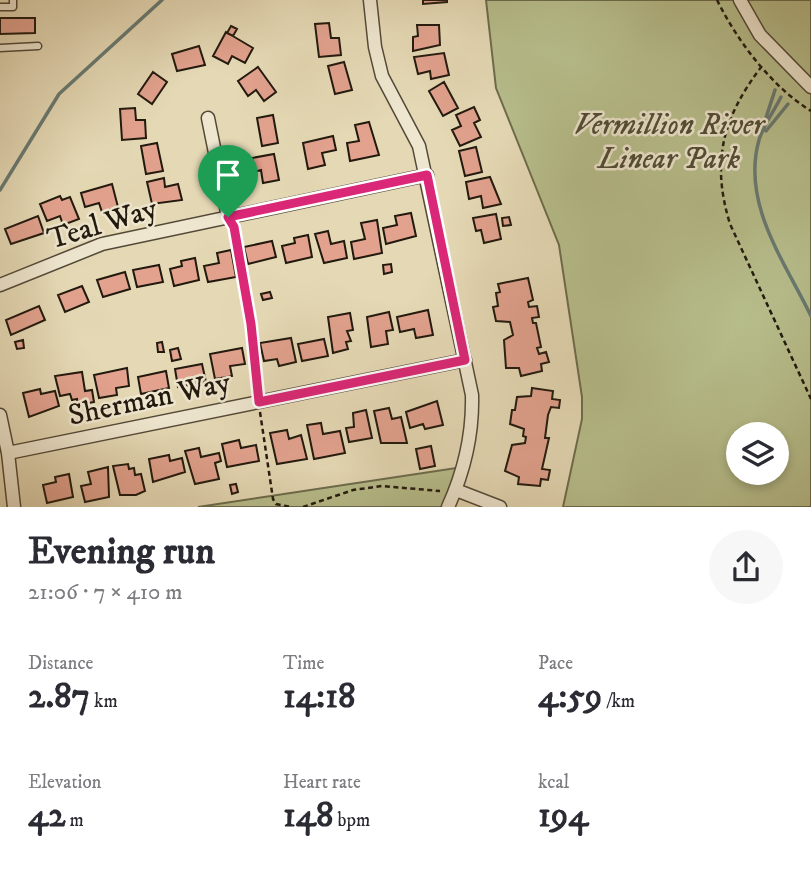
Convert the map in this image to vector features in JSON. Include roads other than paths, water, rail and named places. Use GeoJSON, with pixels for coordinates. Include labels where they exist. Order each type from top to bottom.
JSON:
{"type":"FeatureCollection","features":[{"type":"Feature","properties":{"kind":"street"},"geometry":{"type":"LineString","coordinates":[[370,0],[374,47],[382,76],[419,146],[427,175],[465,360],[472,422],[456,491],[449,507]]}},
{"type":"Feature","properties":{"kind":"street"},"geometry":{"type":"LineString","coordinates":[[740,0],[760,34],[811,87]]}},
{"type":"Feature","properties":{"kind":"street"},"geometry":{"type":"LineString","coordinates":[[208,118],[228,217]]}},
{"type":"Feature","properties":{"kind":"street","name":"Teal Way"},"geometry":{"type":"LineString","coordinates":[[0,285],[102,244],[427,175]]}},
{"type":"Feature","properties":{"kind":"street","name":"Sherman Way"},"geometry":{"type":"LineString","coordinates":[[8,453],[465,360]]}},
{"type":"Feature","properties":{"kind":"street"},"geometry":{"type":"LineString","coordinates":[[0,415],[8,453],[14,507]]}},
{"type":"Feature","properties":{"kind":"street"},"geometry":{"type":"LineString","coordinates":[[456,491],[499,507]]}},
{"type":"Feature","properties":{"kind":"lane"},"geometry":{"type":"LineString","coordinates":[[0,7],[13,7],[13,0]]}},
{"type":"Feature","properties":{"kind":"lane"},"geometry":{"type":"LineString","coordinates":[[0,48],[38,46]]}},
{"type":"Feature","properties":{"kind":"waterway"},"geometry":{"type":"LineString","coordinates":[[0,190],[59,94],[162,0]]}},
{"type":"Feature","properties":{"kind":"waterway"},"geometry":{"type":"LineString","coordinates":[[762,130],[775,90]]}},
{"type":"Feature","properties":{"kind":"waterway"},"geometry":{"type":"LineString","coordinates":[[781,97],[759,140],[755,164],[756,187],[768,232],[811,316]]}},
{"type":"Feature","properties":{"kind":"waterway"},"geometry":{"type":"LineString","coordinates":[[766,131],[788,104]]}},
{"type":"Feature","properties":{"kind":"park label","name":"Vermillion River Linear Park"},"geometry":{"type":"Point","coordinates":[669,141]}}]}
